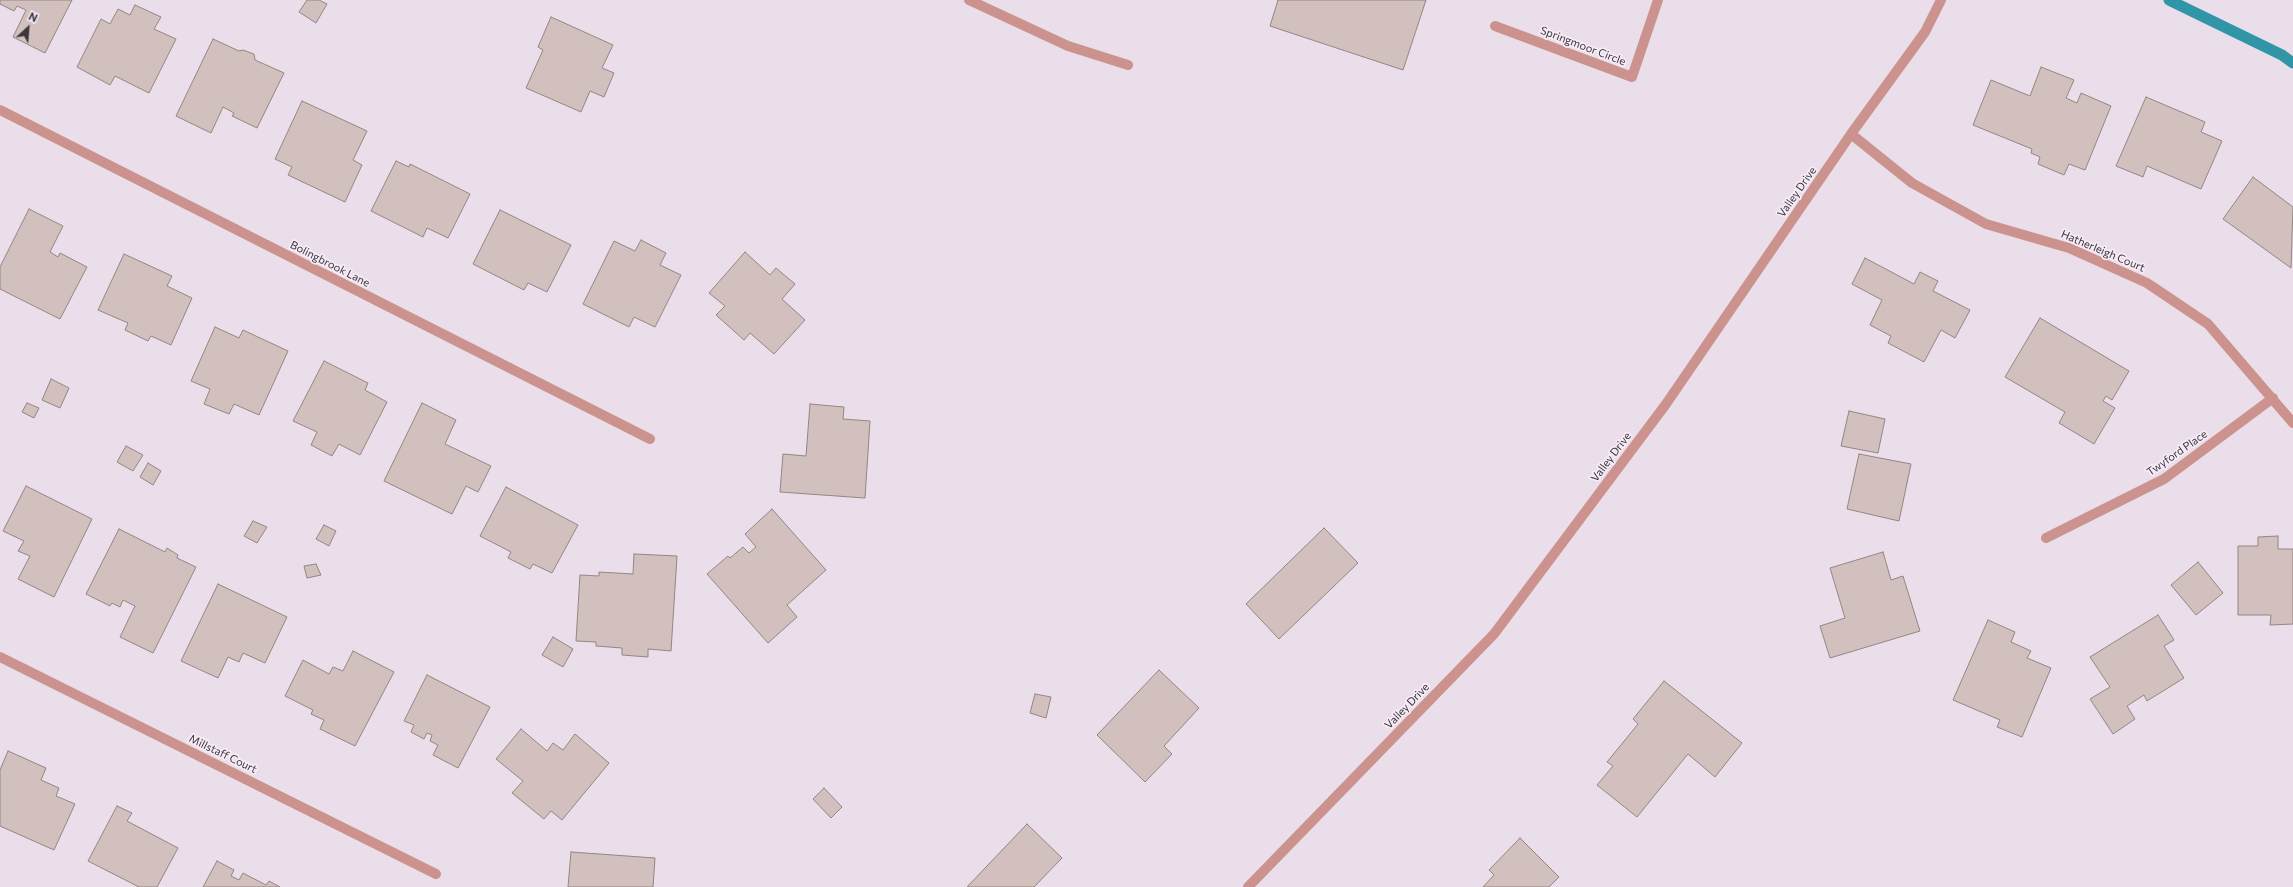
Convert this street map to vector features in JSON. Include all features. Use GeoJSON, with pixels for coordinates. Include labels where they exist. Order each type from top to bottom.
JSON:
{"type":"FeatureCollection","features":[{"type":"Feature","properties":{"kind":"street"},"geometry":{"type":"LineString","coordinates":[[969,0],[1068,46],[1128,65]]}},
{"type":"Feature","properties":{"kind":"street","name":"Springmoor Circle"},"geometry":{"type":"LineString","coordinates":[[1495,26],[1632,77],[1658,0]]}},
{"type":"Feature","properties":{"kind":"street","name":"Valley Drive"},"geometry":{"type":"LineString","coordinates":[[1248,887],[1494,634],[1666,404],[1852,134],[1925,32],[1941,0]]}},
{"type":"Feature","properties":{"kind":"street","name":"Bolingbrook Lane"},"geometry":{"type":"LineString","coordinates":[[0,110],[650,439]]}},
{"type":"Feature","properties":{"kind":"street","name":"Hatherleigh Court"},"geometry":{"type":"LineString","coordinates":[[1852,134],[1912,183],[1986,224],[2069,248],[2147,283],[2208,324],[2293,423]]}},
{"type":"Feature","properties":{"kind":"street","name":"Twyford Place"},"geometry":{"type":"LineString","coordinates":[[2046,538],[2164,479],[2273,398]]}},
{"type":"Feature","properties":{"kind":"street","name":"Millstaff Court"},"geometry":{"type":"LineString","coordinates":[[0,656],[436,874]]}},
{"type":"Feature","properties":{"kind":"building"},"geometry":{"type":"Polygon","coordinates":[[[0,0],[72,0],[45,53],[13,37],[26,10],[17,6],[14,11],[0,4],[0,0]]]}},
{"type":"Feature","properties":{"kind":"building"},"geometry":{"type":"Polygon","coordinates":[[[307,0],[319,0],[327,4],[316,23],[299,12],[307,0]]]}},
{"type":"Feature","properties":{"kind":"building"},"geometry":{"type":"Polygon","coordinates":[[[1278,0],[1426,0],[1403,70],[1270,26],[1278,0]]]}},
{"type":"Feature","properties":{"kind":"building"},"geometry":{"type":"Polygon","coordinates":[[[135,5],[161,17],[154,29],[176,39],[149,93],[115,76],[110,85],[77,67],[101,19],[110,24],[118,9],[130,15],[135,5]]]}},
{"type":"Feature","properties":{"kind":"building"},"geometry":{"type":"Polygon","coordinates":[[[551,17],[613,45],[602,68],[614,73],[604,97],[590,91],[581,112],[526,88],[543,50],[538,47],[551,17]]]}},
{"type":"Feature","properties":{"kind":"building"},"geometry":{"type":"Polygon","coordinates":[[[213,39],[239,51],[243,50],[254,54],[255,60],[284,73],[257,128],[232,116],[234,113],[223,107],[211,133],[176,116],[213,39]]]}},
{"type":"Feature","properties":{"kind":"building"},"geometry":{"type":"Polygon","coordinates":[[[2041,67],[2074,80],[2066,98],[2077,103],[2081,93],[2111,106],[2085,170],[2069,164],[2064,175],[2038,164],[2040,157],[2031,153],[2032,149],[1973,125],[1991,80],[2030,96],[2041,67]]]}},
{"type":"Feature","properties":{"kind":"building"},"geometry":{"type":"Polygon","coordinates":[[[2146,97],[2205,122],[2201,132],[2222,141],[2201,189],[2147,166],[2143,177],[2116,166],[2146,97]]]}},
{"type":"Feature","properties":{"kind":"building"},"geometry":{"type":"Polygon","coordinates":[[[302,101],[367,131],[353,160],[362,165],[345,202],[288,175],[292,167],[275,159],[302,101]]]}},
{"type":"Feature","properties":{"kind":"building"},"geometry":{"type":"Polygon","coordinates":[[[396,161],[409,167],[410,164],[470,194],[448,238],[427,228],[423,237],[371,211],[396,161]]]}},
{"type":"Feature","properties":{"kind":"building"},"geometry":{"type":"Polygon","coordinates":[[[2253,177],[2293,207],[2291,268],[2223,219],[2253,177]]]}},
{"type":"Feature","properties":{"kind":"building"},"geometry":{"type":"Polygon","coordinates":[[[29,209],[63,226],[50,252],[58,257],[60,253],[87,267],[60,319],[0,289],[0,267],[29,209]]]}},
{"type":"Feature","properties":{"kind":"building"},"geometry":{"type":"Polygon","coordinates":[[[500,210],[571,245],[547,292],[528,283],[524,290],[473,264],[500,210]]]}},
{"type":"Feature","properties":{"kind":"building"},"geometry":{"type":"Polygon","coordinates":[[[641,240],[666,253],[660,265],[681,275],[655,327],[634,317],[629,327],[583,304],[614,241],[635,251],[641,240]]]}},
{"type":"Feature","properties":{"kind":"building"},"geometry":{"type":"Polygon","coordinates":[[[745,252],[770,275],[776,268],[795,284],[782,299],[805,320],[774,354],[750,333],[744,340],[716,315],[725,306],[709,293],[745,252]]]}},
{"type":"Feature","properties":{"kind":"building"},"geometry":{"type":"Polygon","coordinates":[[[124,254],[172,276],[167,286],[192,298],[171,345],[151,336],[148,341],[125,330],[128,323],[98,310],[124,254]]]}},
{"type":"Feature","properties":{"kind":"building"},"geometry":{"type":"Polygon","coordinates":[[[1865,258],[1914,284],[1920,272],[1938,281],[1933,291],[1970,310],[1955,338],[1941,330],[1924,362],[1888,343],[1891,336],[1870,325],[1882,300],[1852,284],[1865,258]]]}},
{"type":"Feature","properties":{"kind":"building"},"geometry":{"type":"Polygon","coordinates":[[[2040,318],[2129,371],[2112,400],[2106,396],[2103,401],[2115,408],[2094,444],[2059,423],[2065,412],[2005,377],[2040,318]]]}},
{"type":"Feature","properties":{"kind":"building"},"geometry":{"type":"Polygon","coordinates":[[[215,327],[239,338],[243,330],[288,351],[259,415],[234,404],[229,414],[204,404],[210,389],[191,381],[215,327]]]}},
{"type":"Feature","properties":{"kind":"building"},"geometry":{"type":"Polygon","coordinates":[[[324,361],[368,383],[365,390],[387,402],[360,455],[339,444],[332,456],[311,445],[317,432],[293,421],[324,361]]]}},
{"type":"Feature","properties":{"kind":"building"},"geometry":{"type":"Polygon","coordinates":[[[51,379],[69,388],[60,408],[42,400],[51,379]]]}},
{"type":"Feature","properties":{"kind":"building"},"geometry":{"type":"Polygon","coordinates":[[[27,403],[39,408],[34,418],[22,412],[27,403]]]}},
{"type":"Feature","properties":{"kind":"building"},"geometry":{"type":"Polygon","coordinates":[[[422,403],[456,420],[445,444],[491,466],[478,492],[466,486],[452,514],[384,481],[422,403]]]}},
{"type":"Feature","properties":{"kind":"building"},"geometry":{"type":"Polygon","coordinates":[[[810,404],[844,407],[843,419],[870,421],[865,498],[780,492],[783,454],[806,456],[810,404]]]}},
{"type":"Feature","properties":{"kind":"building"},"geometry":{"type":"Polygon","coordinates":[[[1849,411],[1885,419],[1878,453],[1841,446],[1849,411]]]}},
{"type":"Feature","properties":{"kind":"building"},"geometry":{"type":"Polygon","coordinates":[[[126,446],[143,455],[133,471],[117,462],[126,446]]]}},
{"type":"Feature","properties":{"kind":"building"},"geometry":{"type":"Polygon","coordinates":[[[1859,454],[1911,464],[1899,521],[1847,509],[1859,454]]]}},
{"type":"Feature","properties":{"kind":"building"},"geometry":{"type":"Polygon","coordinates":[[[148,463],[161,471],[153,485],[140,477],[148,463]]]}},
{"type":"Feature","properties":{"kind":"building"},"geometry":{"type":"Polygon","coordinates":[[[26,486],[92,519],[54,597],[18,579],[30,556],[18,551],[24,541],[3,531],[26,486]]]}},
{"type":"Feature","properties":{"kind":"building"},"geometry":{"type":"Polygon","coordinates":[[[506,487],[578,525],[552,573],[533,564],[530,569],[508,558],[511,552],[480,536],[506,487]]]}},
{"type":"Feature","properties":{"kind":"building"},"geometry":{"type":"Polygon","coordinates":[[[772,509],[826,570],[787,605],[797,617],[768,643],[707,574],[728,556],[730,558],[743,547],[749,553],[756,547],[745,534],[772,509]]]}},
{"type":"Feature","properties":{"kind":"building"},"geometry":{"type":"Polygon","coordinates":[[[253,521],[267,527],[257,543],[244,536],[253,521]]]}},
{"type":"Feature","properties":{"kind":"building"},"geometry":{"type":"Polygon","coordinates":[[[324,525],[336,531],[329,546],[316,539],[324,525]]]}},
{"type":"Feature","properties":{"kind":"building"},"geometry":{"type":"Polygon","coordinates":[[[1324,528],[1358,563],[1279,639],[1246,604],[1324,528]]]}},
{"type":"Feature","properties":{"kind":"building"},"geometry":{"type":"Polygon","coordinates":[[[119,529],[165,552],[167,548],[178,555],[177,558],[196,567],[153,653],[120,637],[135,606],[123,600],[120,607],[112,603],[110,606],[86,594],[119,529]]]}},
{"type":"Feature","properties":{"kind":"building"},"geometry":{"type":"Polygon","coordinates":[[[2278,536],[2278,549],[2293,549],[2293,624],[2270,625],[2271,615],[2238,615],[2238,546],[2258,546],[2258,537],[2278,536]]]}},
{"type":"Feature","properties":{"kind":"building"},"geometry":{"type":"Polygon","coordinates":[[[1883,552],[1891,580],[1903,576],[1920,631],[1830,658],[1820,626],[1845,618],[1830,568],[1883,552]]]}},
{"type":"Feature","properties":{"kind":"building"},"geometry":{"type":"Polygon","coordinates":[[[634,554],[677,556],[671,651],[648,649],[648,657],[622,655],[622,648],[596,646],[596,642],[576,641],[580,575],[599,576],[599,572],[633,574],[634,554]]]}},
{"type":"Feature","properties":{"kind":"building"},"geometry":{"type":"Polygon","coordinates":[[[2198,562],[2223,593],[2196,615],[2171,585],[2198,562]]]}},
{"type":"Feature","properties":{"kind":"building"},"geometry":{"type":"Polygon","coordinates":[[[316,564],[321,575],[307,578],[304,566],[316,564]]]}},
{"type":"Feature","properties":{"kind":"building"},"geometry":{"type":"Polygon","coordinates":[[[218,584],[287,617],[265,663],[243,653],[239,662],[228,657],[218,678],[181,661],[218,584]]]}},
{"type":"Feature","properties":{"kind":"building"},"geometry":{"type":"Polygon","coordinates":[[[2158,615],[2174,640],[2164,646],[2184,678],[2147,701],[2144,695],[2127,706],[2135,719],[2113,734],[2090,699],[2110,687],[2090,657],[2158,615]]]}},
{"type":"Feature","properties":{"kind":"building"},"geometry":{"type":"Polygon","coordinates":[[[1988,620],[2015,632],[2011,642],[2031,651],[2027,658],[2051,668],[2022,737],[1997,727],[2000,720],[1953,700],[1988,620]]]}},
{"type":"Feature","properties":{"kind":"building"},"geometry":{"type":"Polygon","coordinates":[[[553,637],[573,649],[563,667],[542,655],[553,637]]]}},
{"type":"Feature","properties":{"kind":"building"},"geometry":{"type":"Polygon","coordinates":[[[353,651],[394,672],[355,746],[320,729],[324,720],[311,714],[313,710],[285,696],[303,660],[329,674],[333,667],[343,671],[353,651]]]}},
{"type":"Feature","properties":{"kind":"building"},"geometry":{"type":"Polygon","coordinates":[[[1159,670],[1199,708],[1164,746],[1172,754],[1145,782],[1097,735],[1159,670]]]}},
{"type":"Feature","properties":{"kind":"building"},"geometry":{"type":"Polygon","coordinates":[[[427,675],[490,707],[458,768],[433,755],[438,745],[430,741],[432,735],[427,733],[424,739],[411,732],[414,725],[404,721],[427,675]]]}},
{"type":"Feature","properties":{"kind":"building"},"geometry":{"type":"Polygon","coordinates":[[[1664,681],[1742,743],[1715,777],[1688,754],[1637,817],[1597,785],[1613,766],[1607,762],[1638,724],[1633,719],[1664,681]]]}},
{"type":"Feature","properties":{"kind":"building"},"geometry":{"type":"Polygon","coordinates":[[[1035,694],[1051,697],[1046,718],[1030,713],[1035,694]]]}},
{"type":"Feature","properties":{"kind":"building"},"geometry":{"type":"Polygon","coordinates":[[[521,729],[547,751],[553,743],[563,750],[575,734],[609,763],[562,820],[551,811],[544,819],[512,793],[523,781],[496,759],[521,729]]]}},
{"type":"Feature","properties":{"kind":"building"},"geometry":{"type":"Polygon","coordinates":[[[8,751],[46,768],[41,780],[59,788],[56,796],[75,804],[54,850],[0,826],[0,770],[8,751]]]}},
{"type":"Feature","properties":{"kind":"building"},"geometry":{"type":"Polygon","coordinates":[[[824,788],[842,807],[831,818],[813,799],[824,788]]]}},
{"type":"Feature","properties":{"kind":"building"},"geometry":{"type":"Polygon","coordinates":[[[117,806],[132,813],[127,821],[178,848],[157,887],[139,887],[88,861],[117,806]]]}},
{"type":"Feature","properties":{"kind":"building"},"geometry":{"type":"Polygon","coordinates":[[[1027,824],[1062,858],[1034,887],[967,887],[1027,824]]]}},
{"type":"Feature","properties":{"kind":"building"},"geometry":{"type":"Polygon","coordinates":[[[1520,838],[1559,877],[1549,887],[1483,887],[1494,875],[1489,870],[1520,838]]]}},
{"type":"Feature","properties":{"kind":"building"},"geometry":{"type":"Polygon","coordinates":[[[571,852],[655,858],[653,887],[568,887],[571,852]]]}},
{"type":"Feature","properties":{"kind":"building"},"geometry":{"type":"Polygon","coordinates":[[[217,861],[234,870],[231,876],[239,880],[243,873],[266,885],[269,881],[280,887],[203,887],[217,861]]]}},
{"type":"Feature","properties":{"kind":"waterway"},"geometry":{"type":"LineString","coordinates":[[2169,0],[2282,55],[2293,63]]}}]}
